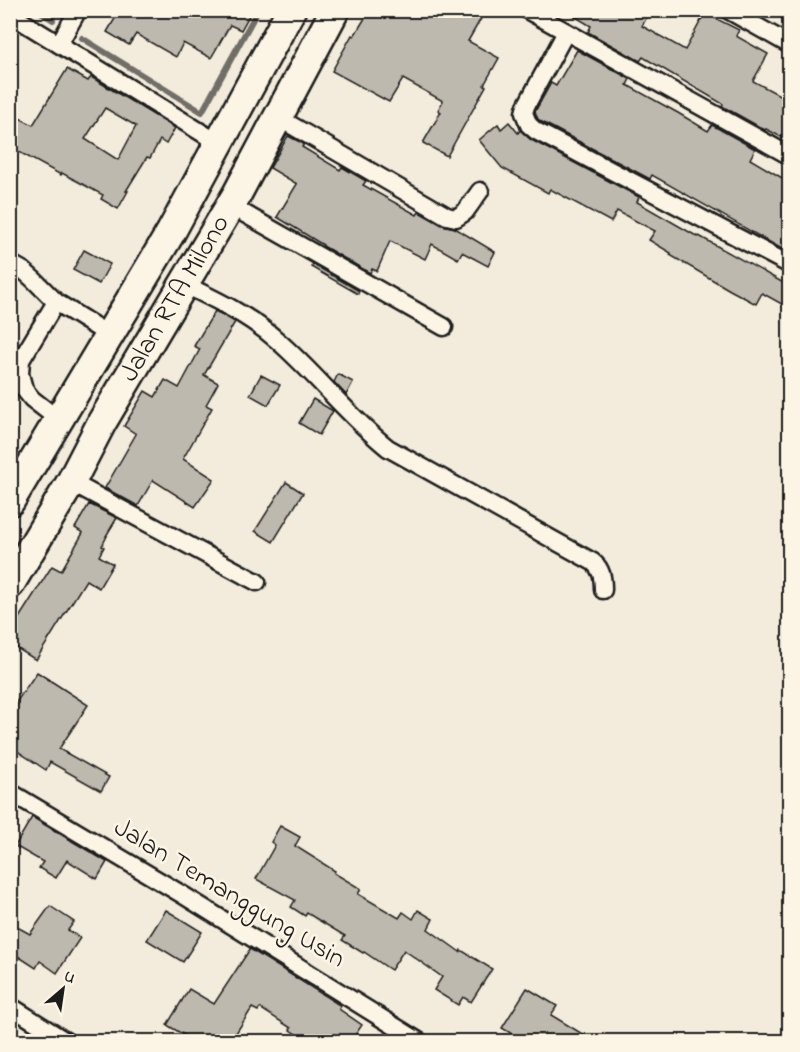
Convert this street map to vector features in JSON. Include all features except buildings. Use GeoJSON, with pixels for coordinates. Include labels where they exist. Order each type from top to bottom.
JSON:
{"type":"FeatureCollection","features":[{"type":"Feature","properties":{"kind":"highway","name":"Jalan RTA Milono"},"geometry":{"type":"LineString","coordinates":[[10,501],[171,232],[291,10]]}},
{"type":"Feature","properties":{"kind":"highway","name":"Jalan RTA Milono"},"geometry":{"type":"LineString","coordinates":[[10,584],[71,482],[102,422],[231,206],[335,10]]}},
{"type":"Feature","properties":{"kind":"highway"},"geometry":{"type":"LineString","coordinates":[[64,411],[102,422]]}},
{"type":"Feature","properties":{"kind":"street"},"geometry":{"type":"LineString","coordinates":[[59,44],[78,10]]}},
{"type":"Feature","properties":{"kind":"street"},"geometry":{"type":"LineString","coordinates":[[527,10],[789,156]]}},
{"type":"Feature","properties":{"kind":"street"},"geometry":{"type":"LineString","coordinates":[[728,10],[789,45]]}},
{"type":"Feature","properties":{"kind":"street"},"geometry":{"type":"LineString","coordinates":[[10,14],[220,144]]}},
{"type":"Feature","properties":{"kind":"street"},"geometry":{"type":"LineString","coordinates":[[566,32],[526,106],[524,113],[529,125],[789,265]]}},
{"type":"Feature","properties":{"kind":"street"},"geometry":{"type":"LineString","coordinates":[[279,118],[447,216],[456,218],[465,212],[480,191]]}},
{"type":"Feature","properties":{"kind":"street"},"geometry":{"type":"LineString","coordinates":[[231,206],[444,327]]}},
{"type":"Feature","properties":{"kind":"street"},"geometry":{"type":"LineString","coordinates":[[10,263],[24,271],[56,302],[110,335]]}},
{"type":"Feature","properties":{"kind":"street"},"geometry":{"type":"LineString","coordinates":[[183,284],[249,318],[277,340],[306,366],[375,438],[388,448],[593,562],[601,572],[603,590]]}},
{"type":"Feature","properties":{"kind":"street"},"geometry":{"type":"LineString","coordinates":[[56,302],[21,360],[20,374],[24,389],[32,399],[64,411]]}},
{"type":"Feature","properties":{"kind":"street"},"geometry":{"type":"LineString","coordinates":[[71,482],[257,582]]}},
{"type":"Feature","properties":{"kind":"street","name":"Jalan Temanggung Usin"},"geometry":{"type":"LineString","coordinates":[[10,792],[420,1041]]}},
{"type":"Feature","properties":{"kind":"street"},"geometry":{"type":"LineString","coordinates":[[10,1006],[67,1041]]}},
{"type":"Feature","properties":{"kind":"waterway"},"geometry":{"type":"LineString","coordinates":[[38,10],[53,20]]}},
{"type":"Feature","properties":{"kind":"waterway"},"geometry":{"type":"LineString","coordinates":[[82,38],[202,112],[258,10]]}},
{"type":"Feature","properties":{"kind":"waterway"},"geometry":{"type":"LineString","coordinates":[[771,10],[790,20]]}}]}
